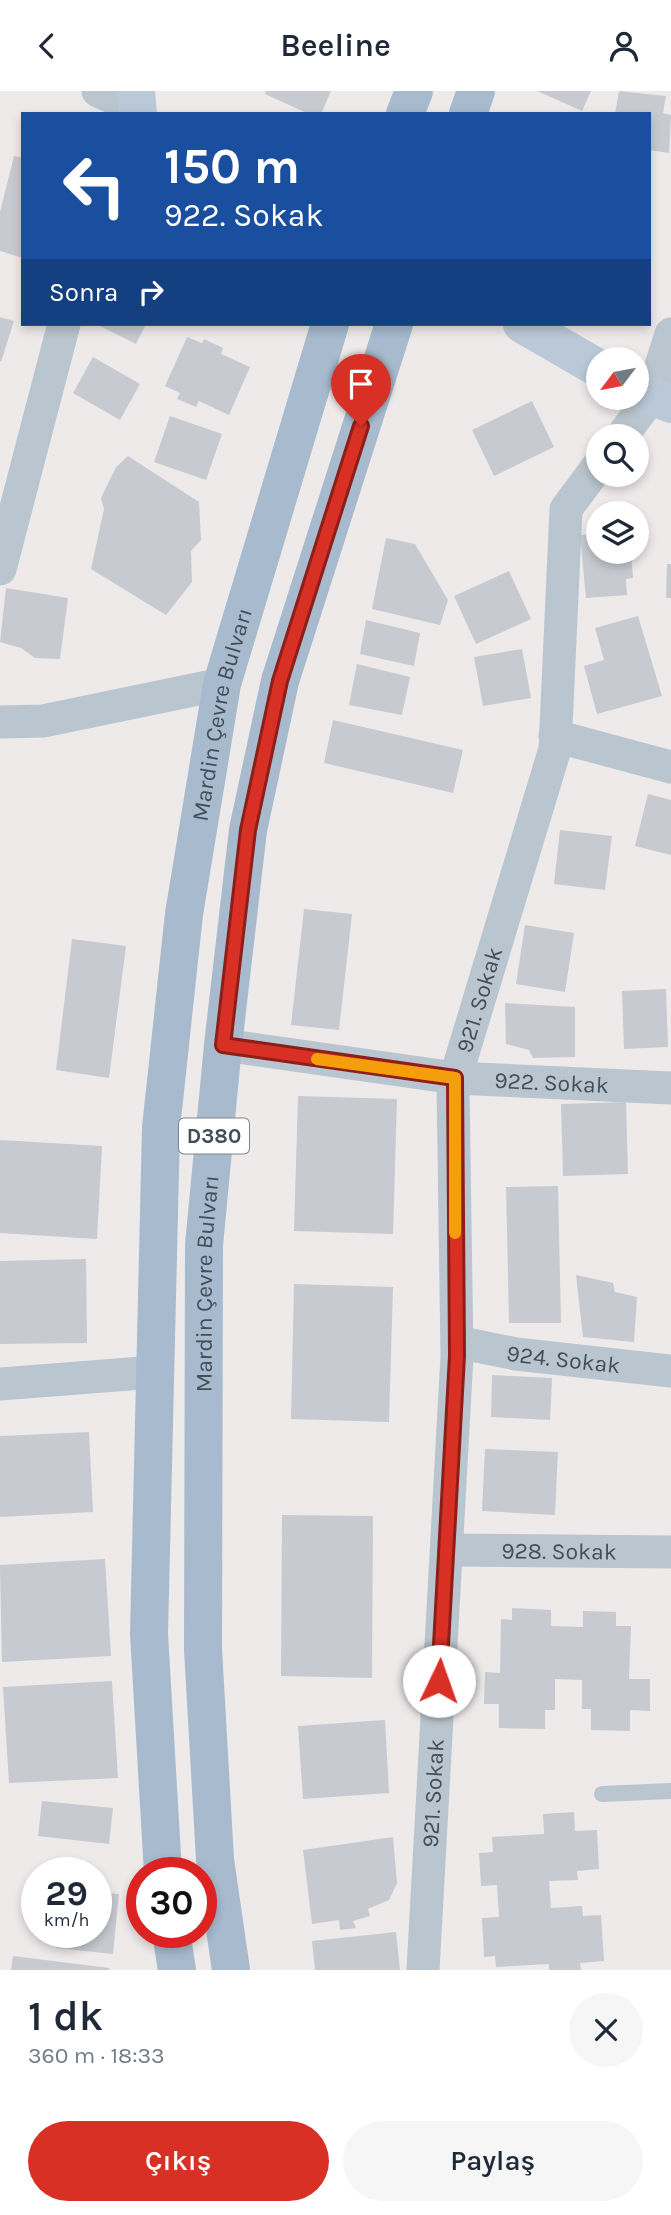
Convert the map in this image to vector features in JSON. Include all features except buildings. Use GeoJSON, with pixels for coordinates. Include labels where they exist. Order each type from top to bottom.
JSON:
{"type":"FeatureCollection","features":[{"type":"Feature","properties":{"kind":"main road"},"geometry":{"type":"LineString","coordinates":[[406,112],[414,91]]}},
{"type":"Feature","properties":{"kind":"main road"},"geometry":{"type":"LineString","coordinates":[[469,112],[476,91]]}},
{"type":"Feature","properties":{"kind":"main road","name":"Mardin Çevre Bulvarı"},"geometry":{"type":"LineString","coordinates":[[162,1857],[149,1634],[155,1372],[161,1128],[184,914],[222,684],[329,326]]}},
{"type":"Feature","properties":{"kind":"main road","name":"Mardin Çevre Bulvarı"},"geometry":{"type":"LineString","coordinates":[[231,1970],[215,1860],[203,1636],[204,1245],[223,1045],[248,830],[280,681],[393,326]]}},
{"type":"Feature","properties":{"kind":"main road"},"geometry":{"type":"LineString","coordinates":[[174,1948],[177,1970]]}},
{"type":"Feature","properties":{"kind":"street"},"geometry":{"type":"LineString","coordinates":[[98,91],[136,107]]}},
{"type":"Feature","properties":{"kind":"street"},"geometry":{"type":"LineString","coordinates":[[0,569],[63,326]]}},
{"type":"Feature","properties":{"kind":"street"},"geometry":{"type":"LineString","coordinates":[[526,326],[586,360]]}},
{"type":"Feature","properties":{"kind":"street"},"geometry":{"type":"LineString","coordinates":[[632,424],[653,397],[671,334]]}},
{"type":"Feature","properties":{"kind":"street","name":"921. Sokak"},"geometry":{"type":"LineString","coordinates":[[423,1970],[457,1342],[455,1078],[555,749],[566,509],[586,482]]}},
{"type":"Feature","properties":{"kind":"street"},"geometry":{"type":"LineString","coordinates":[[0,722],[43,721],[222,684]]}},
{"type":"Feature","properties":{"kind":"street"},"geometry":{"type":"LineString","coordinates":[[555,736],[671,767]]}},
{"type":"Feature","properties":{"kind":"street","name":"922. Sokak"},"geometry":{"type":"LineString","coordinates":[[223,1045],[455,1078],[671,1088]]}},
{"type":"Feature","properties":{"kind":"street","name":"924. Sokak"},"geometry":{"type":"LineString","coordinates":[[457,1342],[516,1354],[671,1371]]}},
{"type":"Feature","properties":{"kind":"street"},"geometry":{"type":"LineString","coordinates":[[0,1384],[155,1372]]}},
{"type":"Feature","properties":{"kind":"street","name":"928. Sokak"},"geometry":{"type":"LineString","coordinates":[[447,1550],[671,1552]]}},
{"type":"Feature","properties":{"kind":"lane"},"geometry":{"type":"LineString","coordinates":[[603,1794],[671,1791]]}},
{"type":"Feature","properties":{"kind":"slow traffic"},"geometry":{"type":"LineString","coordinates":[[317,1059],[455,1078],[455,1233]]}},
{"type":"Feature","properties":{"kind":"route"},"geometry":{"type":"LineString","coordinates":[[361,426],[280,681],[248,830],[223,1045],[455,1078],[457,1356],[439,1681]]}}]}
